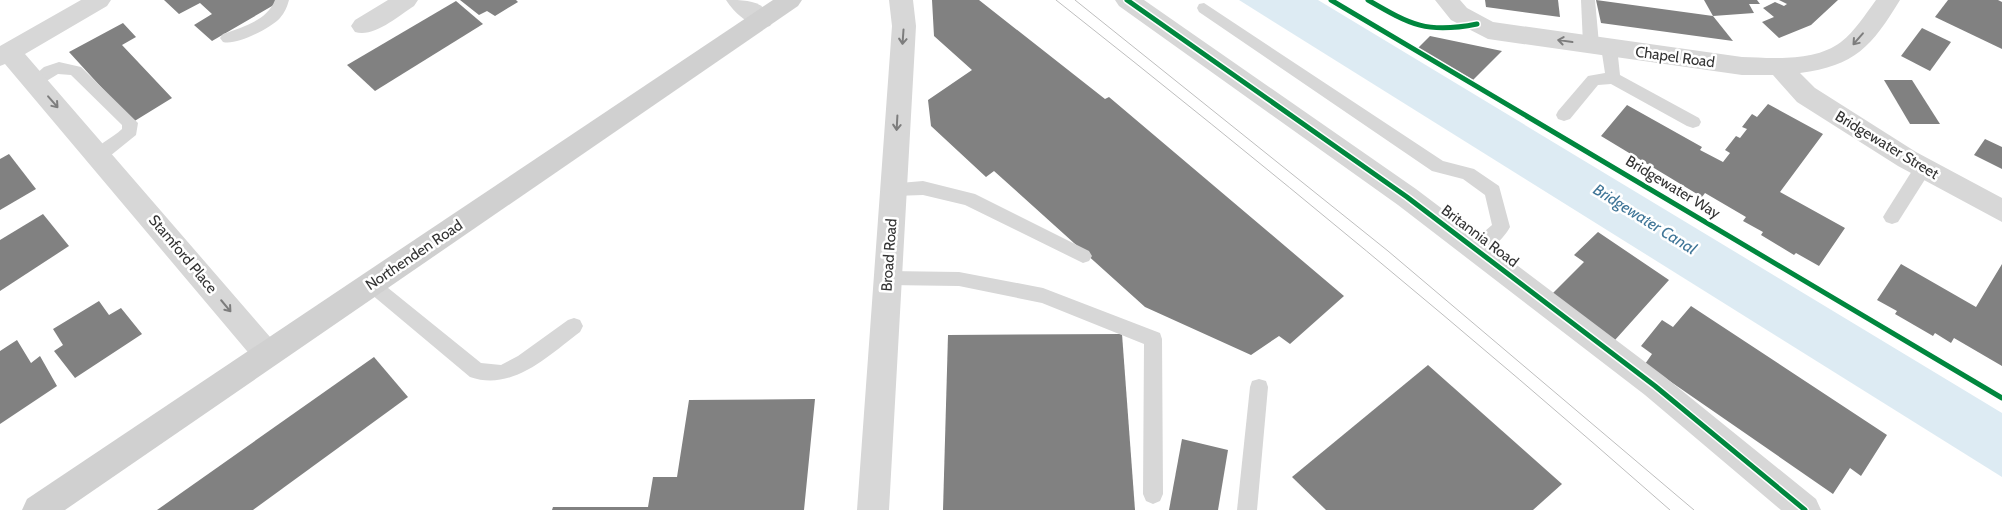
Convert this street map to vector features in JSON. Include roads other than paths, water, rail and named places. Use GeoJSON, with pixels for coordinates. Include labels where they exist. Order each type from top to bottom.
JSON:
{"type":"FeatureCollection","features":[{"type":"Feature","properties":{"kind":"main road","name":"Northenden Road"},"geometry":{"type":"LineString","coordinates":[[38,510],[790,0]]}},
{"type":"Feature","properties":{"kind":"street"},"geometry":{"type":"LineString","coordinates":[[5,54],[99,0]]}},
{"type":"Feature","properties":{"kind":"street"},"geometry":{"type":"LineString","coordinates":[[363,26],[406,0]]}},
{"type":"Feature","properties":{"kind":"street"},"geometry":{"type":"LineString","coordinates":[[738,0],[762,20]]}},
{"type":"Feature","properties":{"kind":"street","name":"Broad Road"},"geometry":{"type":"LineString","coordinates":[[874,510],[904,26],[901,0]]}},
{"type":"Feature","properties":{"kind":"street","name":"Britannia Road"},"geometry":{"type":"LineString","coordinates":[[1127,0],[1407,196],[1655,386],[1804,510]]}},
{"type":"Feature","properties":{"kind":"street","name":"Chapel Road"},"geometry":{"type":"LineString","coordinates":[[1447,0],[1459,14],[1488,30],[1742,66],[1780,67],[1830,57],[1848,50],[1888,0]]}},
{"type":"Feature","properties":{"kind":"street","name":"Stamford Place"},"geometry":{"type":"LineString","coordinates":[[5,54],[35,82],[99,155],[267,354]]}},
{"type":"Feature","properties":{"kind":"street","name":"Bridgewater Street"},"geometry":{"type":"LineString","coordinates":[[1780,67],[1806,95],[1923,168],[2002,211]]}},
{"type":"Feature","properties":{"kind":"lane"},"geometry":{"type":"LineString","coordinates":[[228,38],[258,27],[272,17],[281,7],[282,0]]}},
{"type":"Feature","properties":{"kind":"lane"},"geometry":{"type":"LineString","coordinates":[[1588,0],[1600,46],[1613,78]]}},
{"type":"Feature","properties":{"kind":"lane"},"geometry":{"type":"LineString","coordinates":[[1204,8],[1438,166],[1468,174],[1493,191],[1502,227],[1476,249]]}},
{"type":"Feature","properties":{"kind":"lane"},"geometry":{"type":"LineString","coordinates":[[35,82],[52,69],[65,66],[76,71],[130,123],[130,131],[99,155]]}},
{"type":"Feature","properties":{"kind":"lane"},"geometry":{"type":"LineString","coordinates":[[1564,114],[1594,80],[1613,78],[1693,122]]}},
{"type":"Feature","properties":{"kind":"lane"},"geometry":{"type":"LineString","coordinates":[[1892,217],[1923,168]]}},
{"type":"Feature","properties":{"kind":"lane"},"geometry":{"type":"LineString","coordinates":[[894,190],[923,188],[969,199],[1083,256]]}},
{"type":"Feature","properties":{"kind":"lane"},"geometry":{"type":"LineString","coordinates":[[888,278],[959,279],[1043,296],[1153,339],[1153,494]]}},
{"type":"Feature","properties":{"kind":"lane"},"geometry":{"type":"LineString","coordinates":[[370,284],[476,371],[502,372],[518,366],[574,326]]}},
{"type":"Feature","properties":{"kind":"lane"},"geometry":{"type":"LineString","coordinates":[[1248,510],[1259,388]]}},
{"type":"Feature","properties":{"kind":"water","name":"Bridgewater Canal"},"geometry":{"type":"Polygon","coordinates":[[[1239,0],[1318,0],[2002,413],[2002,477],[1239,0]]]}},
{"type":"Feature","properties":{"kind":"tram line"},"geometry":{"type":"LineString","coordinates":[[1056,0],[1366,251],[1519,379],[1670,510]]}},
{"type":"Feature","properties":{"kind":"tram line"},"geometry":{"type":"LineString","coordinates":[[1075,0],[1388,251],[1694,510]]}}]}
